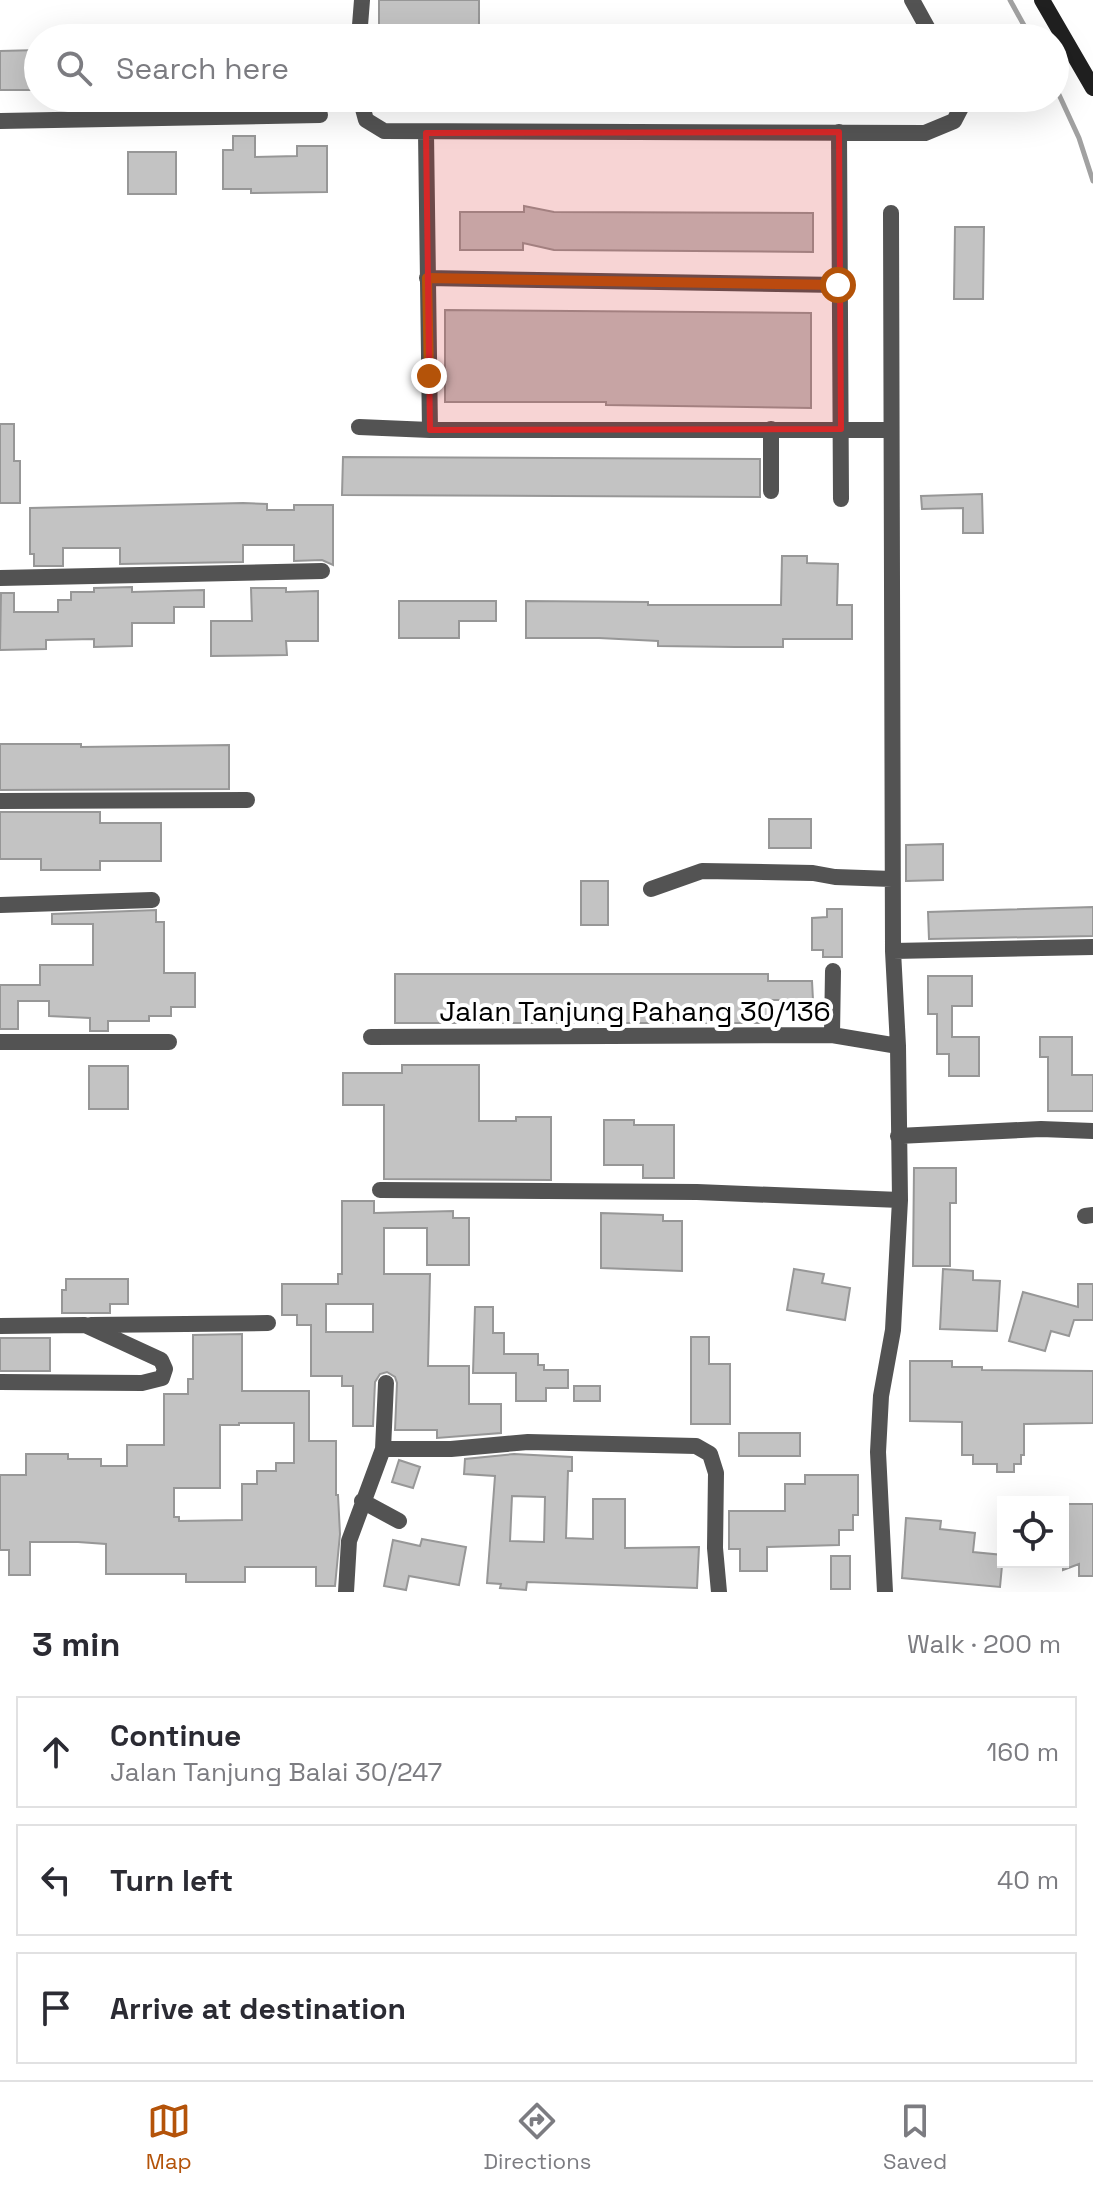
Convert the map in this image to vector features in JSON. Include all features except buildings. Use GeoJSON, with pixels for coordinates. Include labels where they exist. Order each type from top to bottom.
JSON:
{"type":"FeatureCollection","features":[{"type":"Feature","properties":{"kind":"main road"},"geometry":{"type":"LineString","coordinates":[[1042,0],[1056,24]]}},
{"type":"Feature","properties":{"kind":"main road"},"geometry":{"type":"LineString","coordinates":[[1069,47],[1093,88]]}},
{"type":"Feature","properties":{"kind":"street"},"geometry":{"type":"LineString","coordinates":[[360,24],[362,0]]}},
{"type":"Feature","properties":{"kind":"street"},"geometry":{"type":"LineString","coordinates":[[912,0],[925,24]]}},
{"type":"Feature","properties":{"kind":"street"},"geometry":{"type":"LineString","coordinates":[[364,112],[366,120],[384,131],[426,133],[925,133],[954,121],[959,112]]}},
{"type":"Feature","properties":{"kind":"street"},"geometry":{"type":"LineString","coordinates":[[0,121],[320,115]]}},
{"type":"Feature","properties":{"kind":"street"},"geometry":{"type":"LineString","coordinates":[[839,132],[841,499]]}},
{"type":"Feature","properties":{"kind":"street"},"geometry":{"type":"LineString","coordinates":[[426,133],[430,430]]}},
{"type":"Feature","properties":{"kind":"street"},"geometry":{"type":"LineString","coordinates":[[885,1592],[878,1452],[881,1396],[893,1330],[900,1200],[892,879],[891,213]]}},
{"type":"Feature","properties":{"kind":"street"},"geometry":{"type":"LineString","coordinates":[[427,278],[838,285]]}},
{"type":"Feature","properties":{"kind":"street"},"geometry":{"type":"LineString","coordinates":[[359,427],[430,430],[891,430]]}},
{"type":"Feature","properties":{"kind":"street"},"geometry":{"type":"LineString","coordinates":[[771,429],[771,491]]}},
{"type":"Feature","properties":{"kind":"street"},"geometry":{"type":"LineString","coordinates":[[0,578],[322,571]]}},
{"type":"Feature","properties":{"kind":"street"},"geometry":{"type":"LineString","coordinates":[[0,801],[247,800]]}},
{"type":"Feature","properties":{"kind":"street"},"geometry":{"type":"LineString","coordinates":[[651,889],[702,871],[813,873],[892,879]]}},
{"type":"Feature","properties":{"kind":"street"},"geometry":{"type":"LineString","coordinates":[[0,905],[152,900]]}},
{"type":"Feature","properties":{"kind":"street"},"geometry":{"type":"LineString","coordinates":[[893,951],[1093,947]]}},
{"type":"Feature","properties":{"kind":"street"},"geometry":{"type":"LineString","coordinates":[[832,1035],[833,971]]}},
{"type":"Feature","properties":{"kind":"street","name":"Jalan Tanjung Pahang 30/136"},"geometry":{"type":"LineString","coordinates":[[371,1037],[832,1035],[898,1046]]}},
{"type":"Feature","properties":{"kind":"street"},"geometry":{"type":"LineString","coordinates":[[0,1042],[169,1042]]}},
{"type":"Feature","properties":{"kind":"street"},"geometry":{"type":"LineString","coordinates":[[898,1136],[1041,1129],[1093,1131]]}},
{"type":"Feature","properties":{"kind":"street"},"geometry":{"type":"LineString","coordinates":[[380,1190],[697,1192],[900,1200]]}},
{"type":"Feature","properties":{"kind":"street"},"geometry":{"type":"LineString","coordinates":[[0,1326],[268,1323]]}},
{"type":"Feature","properties":{"kind":"street"},"geometry":{"type":"LineString","coordinates":[[0,1382],[142,1383],[162,1378],[165,1369],[161,1360],[85,1325]]}},
{"type":"Feature","properties":{"kind":"street"},"geometry":{"type":"LineString","coordinates":[[346,1592],[349,1541],[383,1449],[386,1383]]}},
{"type":"Feature","properties":{"kind":"street"},"geometry":{"type":"LineString","coordinates":[[383,1449],[451,1449],[528,1442],[696,1446],[710,1454],[716,1473],[715,1548],[719,1592]]}},
{"type":"Feature","properties":{"kind":"street"},"geometry":{"type":"LineString","coordinates":[[362,1501],[399,1521]]}},
{"type":"Feature","properties":{"kind":"highlighted area"},"geometry":{"type":"Polygon","coordinates":[[[839,132],[841,429],[430,430],[426,133],[839,132]]]}},
{"type":"Feature","properties":{"kind":"waterway"},"geometry":{"type":"LineString","coordinates":[[1010,0],[1023,24]]}},
{"type":"Feature","properties":{"kind":"waterway"},"geometry":{"type":"LineString","coordinates":[[1067,112],[1093,181]]}},
{"type":"Feature","properties":{"kind":"route"},"geometry":{"type":"LineString","coordinates":[[429,376],[427,278],[838,285]]}}]}
